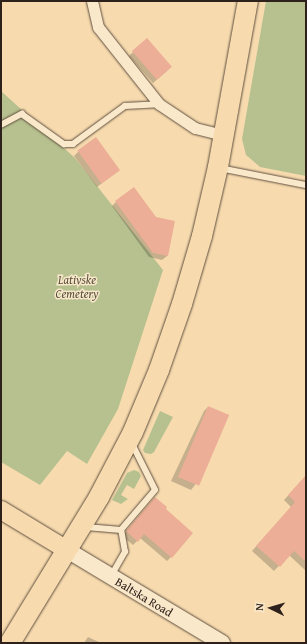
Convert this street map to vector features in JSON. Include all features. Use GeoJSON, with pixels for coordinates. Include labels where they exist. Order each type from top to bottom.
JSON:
{"type":"FeatureCollection","features":[{"type":"Feature","properties":{"kind":"highway"},"geometry":{"type":"LineString","coordinates":[[10,643],[99,497],[129,439],[159,370],[182,304],[202,236],[218,167],[248,1]]}},
{"type":"Feature","properties":{"kind":"main road"},"geometry":{"type":"LineString","coordinates":[[1,510],[67,550]]}},
{"type":"Feature","properties":{"kind":"main road","name":"Baltska Road"},"geometry":{"type":"LineString","coordinates":[[67,550],[222,643]]}},
{"type":"Feature","properties":{"kind":"street"},"geometry":{"type":"LineString","coordinates":[[92,1],[98,27],[159,104],[195,128],[224,135]]}},
{"type":"Feature","properties":{"kind":"lane"},"geometry":{"type":"LineString","coordinates":[[1,125],[22,114],[64,144],[73,144],[125,106],[159,104]]}},
{"type":"Feature","properties":{"kind":"lane"},"geometry":{"type":"LineString","coordinates":[[218,167],[306,185]]}},
{"type":"Feature","properties":{"kind":"lane"},"geometry":{"type":"LineString","coordinates":[[111,576],[125,552],[121,530],[154,490],[129,439]]}},
{"type":"Feature","properties":{"kind":"lane"},"geometry":{"type":"LineString","coordinates":[[82,526],[121,530]]}},
{"type":"Feature","properties":{"kind":"green space"},"geometry":{"type":"Polygon","coordinates":[[[266,1],[306,1],[306,176],[260,167],[246,155],[242,139],[266,1]]]}},
{"type":"Feature","properties":{"kind":"green space","name":"Lativske Cemetery"},"geometry":{"type":"Polygon","coordinates":[[[1,91],[75,158],[163,270],[118,409],[87,464],[67,451],[40,485],[1,462],[1,91]]]}},
{"type":"Feature","properties":{"kind":"green space"},"geometry":{"type":"Polygon","coordinates":[[[160,411],[173,417],[154,452],[151,454],[145,453],[143,450],[160,411]]]}},
{"type":"Feature","properties":{"kind":"green space"},"geometry":{"type":"Polygon","coordinates":[[[134,470],[139,472],[141,476],[134,489],[127,485],[121,495],[128,499],[121,504],[112,500],[127,473],[134,470]]]}},
{"type":"Feature","properties":{"kind":"building"},"geometry":{"type":"Polygon","coordinates":[[[147,38],[172,67],[157,80],[132,51],[147,38]]]}},
{"type":"Feature","properties":{"kind":"building"},"geometry":{"type":"Polygon","coordinates":[[[96,137],[120,170],[101,184],[77,151],[96,137]]]}},
{"type":"Feature","properties":{"kind":"building"},"geometry":{"type":"Polygon","coordinates":[[[134,187],[156,217],[175,221],[168,256],[153,253],[115,201],[134,187]]]}},
{"type":"Feature","properties":{"kind":"building"},"geometry":{"type":"Polygon","coordinates":[[[208,406],[229,415],[199,486],[178,477],[208,406]]]}},
{"type":"Feature","properties":{"kind":"building"},"geometry":{"type":"Polygon","coordinates":[[[306,475],[306,562],[294,551],[280,567],[256,546],[295,502],[288,495],[306,475]]]}},
{"type":"Feature","properties":{"kind":"building"},"geometry":{"type":"Polygon","coordinates":[[[155,497],[193,533],[172,558],[144,534],[138,542],[126,531],[155,497]]]}}]}
